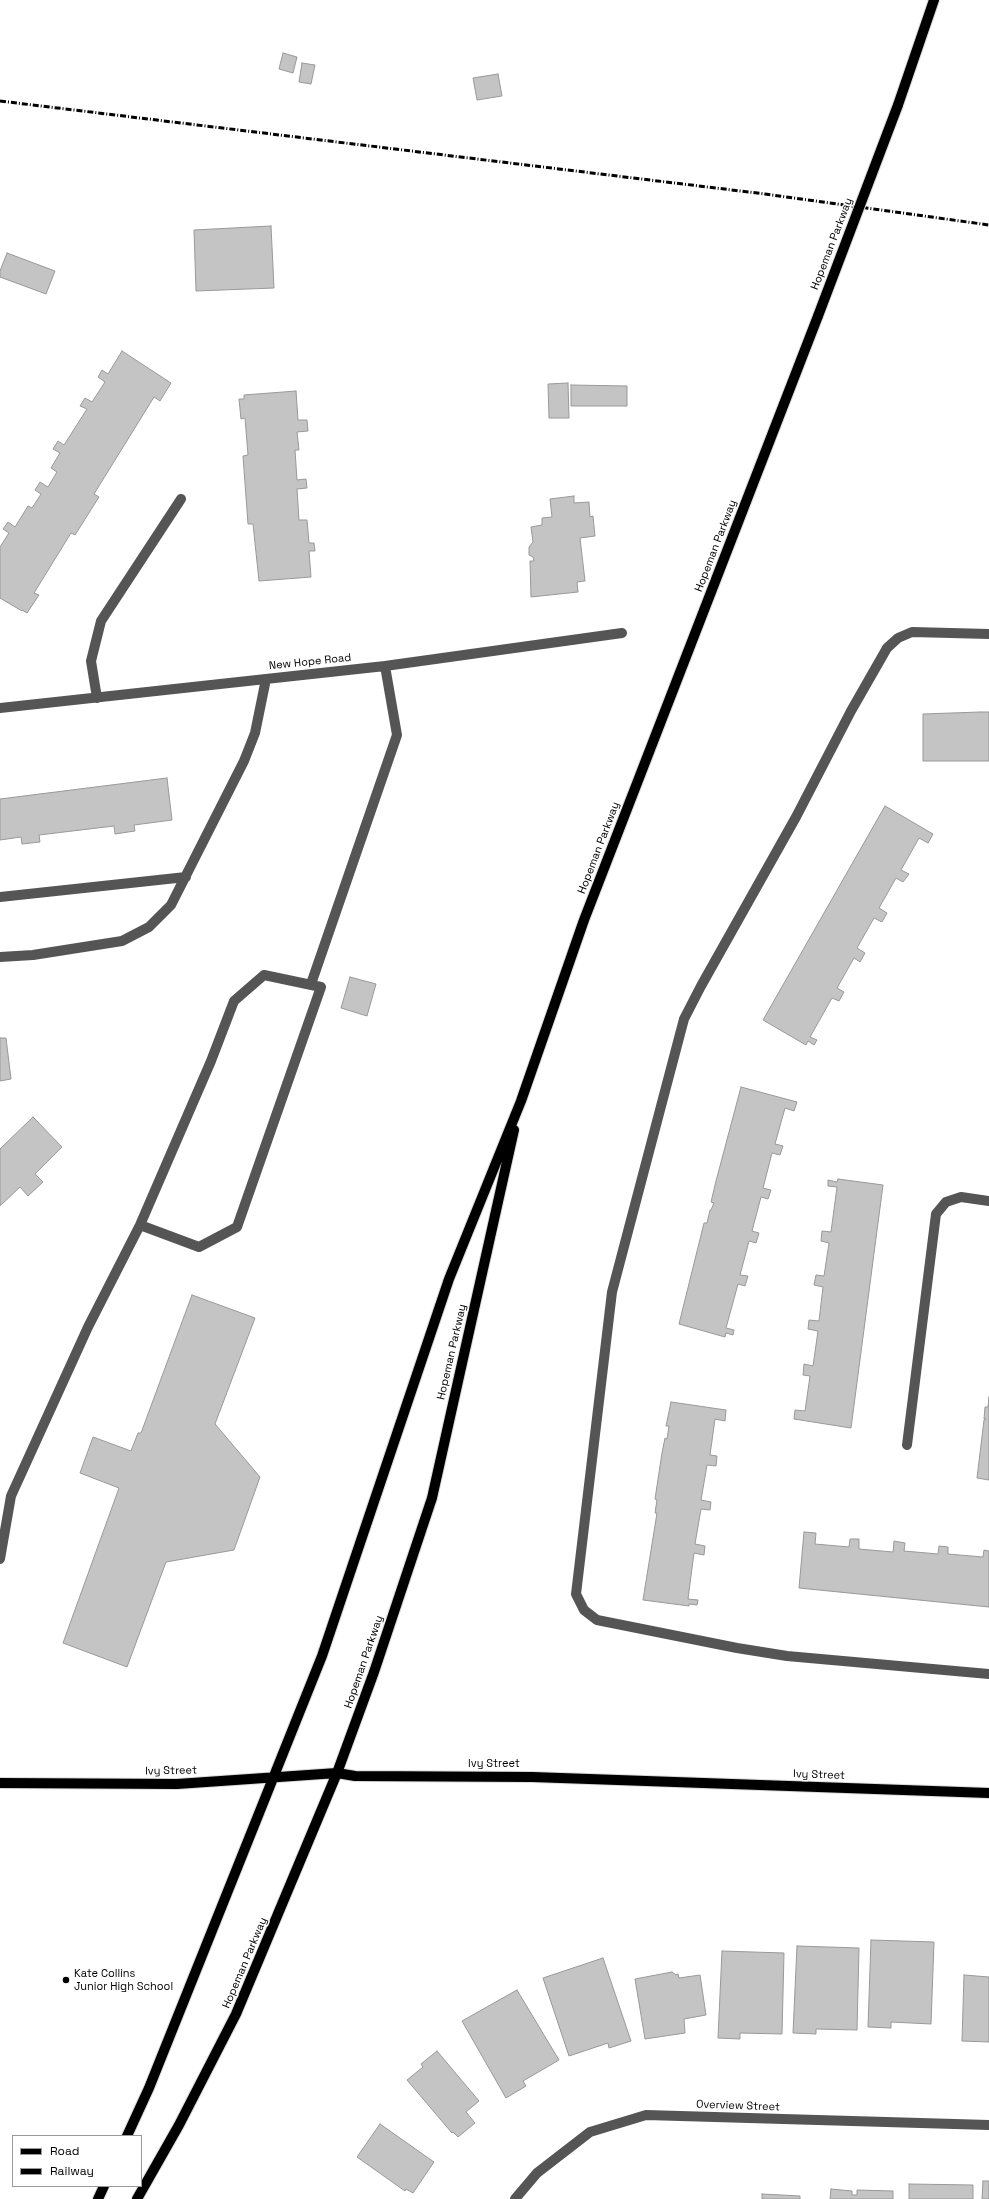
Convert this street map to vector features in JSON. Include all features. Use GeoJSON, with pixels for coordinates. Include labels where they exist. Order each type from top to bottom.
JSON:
{"type":"FeatureCollection","features":[{"type":"Feature","properties":{"kind":"main road","name":"Hopeman Parkway"},"geometry":{"type":"LineString","coordinates":[[127,2135],[149,2088],[322,1656],[449,1279],[521,1101],[584,920],[818,316],[898,105],[934,0]]}},
{"type":"Feature","properties":{"kind":"main road","name":"Hopeman Parkway"},"geometry":{"type":"LineString","coordinates":[[137,2199],[179,2125],[236,2014],[337,1773],[374,1672],[432,1498],[521,1101]]}},
{"type":"Feature","properties":{"kind":"main road","name":"Ivy Street"},"geometry":{"type":"LineString","coordinates":[[0,1783],[177,1784],[337,1773],[355,1776],[540,1777],[989,1793]]}},
{"type":"Feature","properties":{"kind":"main road"},"geometry":{"type":"LineString","coordinates":[[98,2199],[104,2187]]}},
{"type":"Feature","properties":{"kind":"street"},"geometry":{"type":"LineString","coordinates":[[97,698],[91,661],[101,620],[181,499]]}},
{"type":"Feature","properties":{"kind":"street"},"geometry":{"type":"LineString","coordinates":[[989,634],[912,632],[898,638],[887,648],[851,711],[796,817],[684,1019],[612,1292],[576,1594],[584,1610],[597,1620],[722,1645],[788,1656],[989,1674]]}},
{"type":"Feature","properties":{"kind":"street","name":"New Hope Road"},"geometry":{"type":"LineString","coordinates":[[0,708],[385,666],[622,633]]}},
{"type":"Feature","properties":{"kind":"street"},"geometry":{"type":"LineString","coordinates":[[311,984],[397,735],[385,666]]}},
{"type":"Feature","properties":{"kind":"street"},"geometry":{"type":"LineString","coordinates":[[0,957],[33,955],[122,941],[149,927],[171,905],[244,761],[255,733],[266,679]]}},
{"type":"Feature","properties":{"kind":"street"},"geometry":{"type":"LineString","coordinates":[[0,898],[186,876]]}},
{"type":"Feature","properties":{"kind":"street"},"geometry":{"type":"LineString","coordinates":[[0,1559],[11,1496],[88,1327],[140,1225],[211,1061],[234,1000],[264,975],[321,987],[237,1227],[199,1247],[140,1225]]}},
{"type":"Feature","properties":{"kind":"street"},"geometry":{"type":"LineString","coordinates":[[907,1445],[936,1214],[946,1202],[961,1197],[989,1200]]}},
{"type":"Feature","properties":{"kind":"street","name":"Overview Street"},"geometry":{"type":"LineString","coordinates":[[515,2199],[537,2173],[590,2132],[646,2115],[989,2125]]}},
{"type":"Feature","properties":{"kind":"building"},"geometry":{"type":"Polygon","coordinates":[[[283,53],[297,57],[293,73],[279,69],[283,53]]]}},
{"type":"Feature","properties":{"kind":"building"},"geometry":{"type":"Polygon","coordinates":[[[302,63],[315,65],[311,84],[299,82],[302,63]]]}},
{"type":"Feature","properties":{"kind":"building"},"geometry":{"type":"Polygon","coordinates":[[[498,74],[502,96],[477,100],[473,78],[498,74]]]}},
{"type":"Feature","properties":{"kind":"building"},"geometry":{"type":"Polygon","coordinates":[[[271,226],[274,288],[196,291],[194,230],[271,226]]]}},
{"type":"Feature","properties":{"kind":"building"},"geometry":{"type":"Polygon","coordinates":[[[7,253],[55,271],[46,294],[0,277],[0,271],[7,253]]]}},
{"type":"Feature","properties":{"kind":"building"},"geometry":{"type":"Polygon","coordinates":[[[122,351],[171,383],[160,401],[154,397],[94,494],[99,497],[75,535],[71,533],[34,593],[39,595],[27,613],[0,598],[0,547],[9,533],[3,529],[8,522],[15,527],[28,506],[32,508],[41,494],[35,490],[40,482],[48,487],[57,472],[51,468],[60,453],[53,449],[58,441],[64,445],[87,409],[80,406],[85,398],[92,402],[105,382],[98,377],[102,370],[108,374],[122,351]]]}},
{"type":"Feature","properties":{"kind":"building"},"geometry":{"type":"Polygon","coordinates":[[[568,383],[569,418],[549,418],[548,384],[568,383]]]}},
{"type":"Feature","properties":{"kind":"building"},"geometry":{"type":"Polygon","coordinates":[[[571,385],[627,386],[627,406],[571,406],[571,385]]]}},
{"type":"Feature","properties":{"kind":"building"},"geometry":{"type":"Polygon","coordinates":[[[296,391],[298,420],[307,420],[308,431],[297,432],[299,450],[295,450],[297,480],[306,479],[307,488],[297,489],[299,520],[307,520],[309,543],[314,543],[315,551],[309,551],[311,577],[259,581],[253,524],[248,524],[243,456],[248,455],[245,418],[241,419],[239,399],[244,399],[244,395],[296,391]]]}},
{"type":"Feature","properties":{"kind":"building"},"geometry":{"type":"Polygon","coordinates":[[[574,496],[574,503],[589,502],[590,517],[593,516],[595,536],[580,538],[585,581],[577,582],[578,592],[531,597],[530,561],[534,561],[533,557],[529,555],[529,547],[533,542],[531,527],[542,525],[542,518],[552,517],[550,499],[574,496]]]}},
{"type":"Feature","properties":{"kind":"building"},"geometry":{"type":"Polygon","coordinates":[[[989,712],[989,761],[923,761],[923,714],[989,712]]]}},
{"type":"Feature","properties":{"kind":"building"},"geometry":{"type":"Polygon","coordinates":[[[167,778],[172,820],[134,825],[135,831],[115,834],[114,826],[39,835],[40,842],[22,844],[21,837],[0,840],[0,799],[167,778]]]}},
{"type":"Feature","properties":{"kind":"building"},"geometry":{"type":"Polygon","coordinates":[[[885,806],[933,834],[928,843],[919,838],[901,870],[909,874],[903,882],[896,878],[879,908],[887,913],[882,922],[874,918],[857,948],[865,953],[860,962],[854,958],[837,988],[844,992],[839,1001],[832,998],[810,1037],[817,1040],[814,1045],[808,1041],[806,1045],[763,1020],[885,806]]]}},
{"type":"Feature","properties":{"kind":"building"},"geometry":{"type":"Polygon","coordinates":[[[350,977],[376,984],[367,1016],[341,1008],[350,977]]]}},
{"type":"Feature","properties":{"kind":"building"},"geometry":{"type":"Polygon","coordinates":[[[0,1038],[6,1038],[11,1079],[0,1081],[0,1038]]]}},
{"type":"Feature","properties":{"kind":"building"},"geometry":{"type":"Polygon","coordinates":[[[741,1087],[797,1102],[794,1111],[785,1108],[775,1144],[783,1146],[780,1155],[772,1153],[763,1188],[771,1190],[768,1199],[761,1197],[752,1231],[759,1233],[756,1243],[749,1241],[740,1275],[748,1276],[745,1286],[738,1284],[726,1328],[734,1330],[733,1335],[726,1333],[725,1337],[679,1324],[704,1223],[707,1223],[710,1210],[714,1203],[711,1202],[741,1087]]]}},
{"type":"Feature","properties":{"kind":"building"},"geometry":{"type":"Polygon","coordinates":[[[33,1117],[62,1147],[35,1174],[43,1182],[28,1196],[20,1187],[0,1206],[0,1149],[33,1117]]]}},
{"type":"Feature","properties":{"kind":"building"},"geometry":{"type":"Polygon","coordinates":[[[838,1179],[883,1185],[851,1428],[794,1419],[795,1410],[805,1411],[810,1376],[803,1375],[804,1364],[813,1366],[818,1331],[808,1329],[809,1320],[819,1321],[823,1287],[814,1285],[816,1275],[824,1276],[829,1243],[821,1241],[822,1231],[831,1232],[837,1187],[828,1186],[828,1180],[837,1182],[838,1179]]]}},
{"type":"Feature","properties":{"kind":"building"},"geometry":{"type":"Polygon","coordinates":[[[192,1295],[255,1318],[215,1424],[260,1477],[234,1550],[166,1562],[127,1667],[63,1643],[119,1488],[80,1473],[93,1437],[131,1451],[138,1433],[141,1433],[192,1295]]]}},
{"type":"Feature","properties":{"kind":"building"},"geometry":{"type":"Polygon","coordinates":[[[989,1397],[989,1480],[977,1478],[984,1420],[986,1419],[984,1419],[985,1407],[988,1407],[989,1397]]]}},
{"type":"Feature","properties":{"kind":"building"},"geometry":{"type":"Polygon","coordinates":[[[671,1402],[726,1410],[725,1421],[715,1419],[710,1455],[717,1456],[716,1466],[707,1465],[701,1500],[711,1502],[710,1510],[701,1509],[695,1544],[705,1546],[704,1555],[694,1553],[688,1599],[698,1600],[697,1605],[689,1604],[689,1606],[643,1600],[657,1513],[655,1513],[657,1500],[655,1499],[665,1438],[667,1439],[669,1426],[666,1426],[671,1402]]]}},
{"type":"Feature","properties":{"kind":"building"},"geometry":{"type":"Polygon","coordinates":[[[804,1532],[816,1533],[815,1544],[849,1547],[850,1539],[859,1539],[859,1549],[893,1552],[894,1541],[905,1543],[904,1551],[938,1554],[939,1546],[948,1547],[948,1554],[983,1557],[984,1550],[989,1551],[989,1607],[799,1588],[804,1532]]]}},
{"type":"Feature","properties":{"kind":"building"},"geometry":{"type":"Polygon","coordinates":[[[871,1940],[934,1942],[931,2024],[891,2022],[891,2028],[868,2027],[871,1940]]]}},
{"type":"Feature","properties":{"kind":"building"},"geometry":{"type":"Polygon","coordinates":[[[797,1946],[859,1948],[857,2030],[816,2029],[816,2034],[793,2033],[797,1946]]]}},
{"type":"Feature","properties":{"kind":"building"},"geometry":{"type":"Polygon","coordinates":[[[722,1951],[784,1953],[782,2034],[740,2033],[740,2039],[718,2038],[722,1951]]]}},
{"type":"Feature","properties":{"kind":"building"},"geometry":{"type":"Polygon","coordinates":[[[603,1958],[631,2041],[609,2048],[608,2043],[569,2056],[543,1978],[603,1958]]]}},
{"type":"Feature","properties":{"kind":"building"},"geometry":{"type":"Polygon","coordinates":[[[672,1972],[676,1975],[678,1974],[679,1978],[700,1975],[706,2015],[684,2019],[685,2033],[645,2039],[635,1979],[672,1972]]]}},
{"type":"Feature","properties":{"kind":"building"},"geometry":{"type":"Polygon","coordinates":[[[964,1975],[989,1977],[989,2042],[962,2041],[964,1975]]]}},
{"type":"Feature","properties":{"kind":"building"},"geometry":{"type":"Polygon","coordinates":[[[517,1990],[559,2060],[523,2081],[526,2086],[506,2098],[462,2021],[517,1990]]]}},
{"type":"Feature","properties":{"kind":"building"},"geometry":{"type":"Polygon","coordinates":[[[437,2051],[479,2101],[466,2112],[475,2123],[458,2137],[453,2132],[452,2133],[407,2080],[423,2067],[421,2064],[437,2051]]]}},
{"type":"Feature","properties":{"kind":"building"},"geometry":{"type":"Polygon","coordinates":[[[380,2124],[434,2162],[413,2193],[406,2189],[405,2191],[357,2157],[380,2124]]]}},
{"type":"Feature","properties":{"kind":"building"},"geometry":{"type":"Polygon","coordinates":[[[983,2181],[989,2181],[989,2199],[982,2199],[983,2181]]]}},
{"type":"Feature","properties":{"kind":"building"},"geometry":{"type":"Polygon","coordinates":[[[909,2184],[973,2185],[973,2199],[909,2199],[909,2184]]]}},
{"type":"Feature","properties":{"kind":"building"},"geometry":{"type":"Polygon","coordinates":[[[831,2189],[852,2191],[852,2195],[857,2195],[857,2190],[893,2191],[893,2199],[830,2199],[831,2189]]]}},
{"type":"Feature","properties":{"kind":"building"},"geometry":{"type":"Polygon","coordinates":[[[762,2194],[800,2196],[800,2199],[762,2199],[762,2194]]]}},
{"type":"Feature","properties":{"kind":"railway"},"geometry":{"type":"LineString","coordinates":[[0,101],[765,194],[989,225]]}},
{"type":"Feature","properties":{"kind":"place","name":"Kate Collins Junior High School"},"geometry":{"type":"Point","coordinates":[66,1980]}}]}
